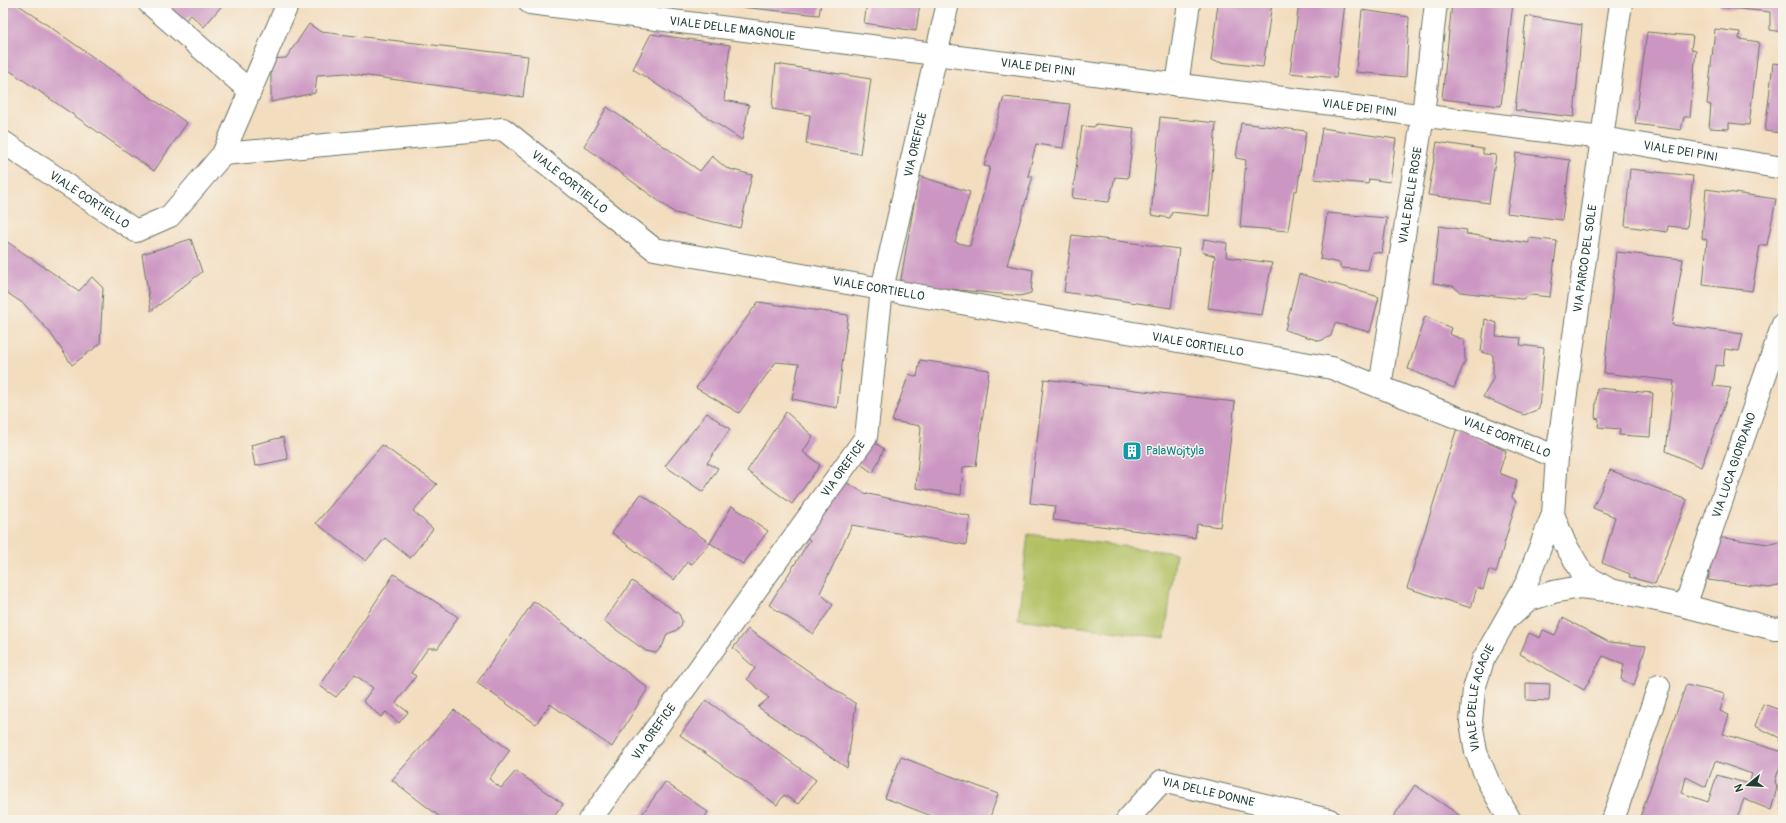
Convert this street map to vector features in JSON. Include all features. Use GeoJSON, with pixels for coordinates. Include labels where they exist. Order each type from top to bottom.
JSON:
{"type":"FeatureCollection","features":[{"type":"Feature","properties":{"kind":"street"},"geometry":{"type":"LineString","coordinates":[[149,3],[250,91]]}},
{"type":"Feature","properties":{"kind":"street","name":"VIALE CORTIELLO"},"geometry":{"type":"LineString","coordinates":[[3,142],[136,231],[170,216],[223,154],[288,3]]}},
{"type":"Feature","properties":{"kind":"street","name":"VIALE DELLE MAGNOLIE"},"geometry":{"type":"LineString","coordinates":[[530,3],[936,54]]}},
{"type":"Feature","properties":{"kind":"street","name":"VIA OREFICE"},"geometry":{"type":"LineString","coordinates":[[590,820],[866,437],[882,289],[948,3]]}},
{"type":"Feature","properties":{"kind":"street"},"geometry":{"type":"LineString","coordinates":[[1177,85],[1189,3]]}},
{"type":"Feature","properties":{"kind":"street","name":"VIALE DELLE ROSE"},"geometry":{"type":"LineString","coordinates":[[1380,387],[1423,115],[1436,3]]}},
{"type":"Feature","properties":{"kind":"street","name":"VIA PARCO DEL SOLE"},"geometry":{"type":"LineString","coordinates":[[1553,514],[1556,457],[1621,3]]}},
{"type":"Feature","properties":{"kind":"street","name":"VIALE DEI PINI"},"geometry":{"type":"LineString","coordinates":[[936,54],[1602,138],[1783,168]]}},
{"type":"Feature","properties":{"kind":"street","name":"VIALE CORTIELLO"},"geometry":{"type":"LineString","coordinates":[[223,154],[503,130],[654,249],[1332,368],[1556,457]]}},
{"type":"Feature","properties":{"kind":"street","name":"VIA LUCA GIORDANO"},"geometry":{"type":"LineString","coordinates":[[1685,606],[1783,324]]}},
{"type":"Feature","properties":{"kind":"street","name":"VIALE DELLE ACACIE"},"geometry":{"type":"LineString","coordinates":[[1553,514],[1565,544],[1582,574],[1610,590]]}},
{"type":"Feature","properties":{"kind":"street","name":"VIALE DELLE ACACIE"},"geometry":{"type":"LineString","coordinates":[[1510,820],[1488,780],[1476,752],[1471,722],[1474,689],[1483,660],[1526,584],[1553,514]]}},
{"type":"Feature","properties":{"kind":"street","name":"VIALE DELLE ACACIE"},"geometry":{"type":"LineString","coordinates":[[1505,621],[1528,600],[1553,592],[1580,587],[1610,590],[1685,606],[1775,629],[1783,628]]}},
{"type":"Feature","properties":{"kind":"street"},"geometry":{"type":"LineString","coordinates":[[1613,820],[1660,686]]}},
{"type":"Feature","properties":{"kind":"street","name":"VIA DELLE DONNE"},"geometry":{"type":"LineString","coordinates":[[1127,820],[1162,781],[1329,820]]}},
{"type":"Feature","properties":{"kind":"green space"},"geometry":{"type":"Polygon","coordinates":[[[1028,534],[1176,553],[1165,638],[1018,619],[1028,534]]]}},
{"type":"Feature","properties":{"kind":"building"},"geometry":{"type":"Polygon","coordinates":[[[3,3],[16,3],[187,123],[154,171],[3,66],[3,3]]]}},
{"type":"Feature","properties":{"kind":"building"},"geometry":{"type":"Polygon","coordinates":[[[172,3],[224,3],[204,27],[191,15],[177,27],[163,13],[172,3]]]}},
{"type":"Feature","properties":{"kind":"building"},"geometry":{"type":"Polygon","coordinates":[[[700,3],[821,3],[819,15],[700,3]]]}},
{"type":"Feature","properties":{"kind":"building"},"geometry":{"type":"Polygon","coordinates":[[[867,3],[920,3],[916,31],[864,23],[867,3]]]}},
{"type":"Feature","properties":{"kind":"building"},"geometry":{"type":"Polygon","coordinates":[[[1218,3],[1272,3],[1263,67],[1211,61],[1218,3]]]}},
{"type":"Feature","properties":{"kind":"building"},"geometry":{"type":"Polygon","coordinates":[[[1299,3],[1345,3],[1336,78],[1290,73],[1299,3]]]}},
{"type":"Feature","properties":{"kind":"building"},"geometry":{"type":"Polygon","coordinates":[[[1452,3],[1513,3],[1501,106],[1442,99],[1452,3]]]}},
{"type":"Feature","properties":{"kind":"building"},"geometry":{"type":"Polygon","coordinates":[[[1720,3],[1783,3],[1783,32],[1770,30],[1770,12],[1720,7],[1720,3]]]}},
{"type":"Feature","properties":{"kind":"building"},"geometry":{"type":"Polygon","coordinates":[[[1362,10],[1409,17],[1406,77],[1356,72],[1362,10]]]}},
{"type":"Feature","properties":{"kind":"building"},"geometry":{"type":"Polygon","coordinates":[[[1526,16],[1582,25],[1574,117],[1515,110],[1526,16]]]}},
{"type":"Feature","properties":{"kind":"building"},"geometry":{"type":"Polygon","coordinates":[[[309,24],[321,32],[528,56],[523,97],[346,73],[317,75],[315,93],[271,102],[271,59],[286,58],[309,24]]]}},
{"type":"Feature","properties":{"kind":"building"},"geometry":{"type":"Polygon","coordinates":[[[1715,29],[1740,32],[1739,39],[1759,42],[1749,125],[1729,123],[1729,129],[1709,128],[1711,105],[1707,104],[1715,29]]]}},
{"type":"Feature","properties":{"kind":"building"},"geometry":{"type":"Polygon","coordinates":[[[1647,32],[1693,36],[1691,49],[1696,50],[1690,117],[1684,117],[1681,130],[1635,124],[1647,32]]]}},
{"type":"Feature","properties":{"kind":"building"},"geometry":{"type":"Polygon","coordinates":[[[651,34],[730,45],[724,100],[749,105],[742,140],[633,69],[651,34]]]}},
{"type":"Feature","properties":{"kind":"building"},"geometry":{"type":"Polygon","coordinates":[[[1773,63],[1783,64],[1783,133],[1765,131],[1773,63]]]}},
{"type":"Feature","properties":{"kind":"building"},"geometry":{"type":"Polygon","coordinates":[[[776,64],[871,79],[860,154],[806,144],[810,115],[772,109],[776,64]]]}},
{"type":"Feature","properties":{"kind":"building"},"geometry":{"type":"Polygon","coordinates":[[[1004,97],[1070,104],[1063,148],[1036,144],[1028,176],[1033,176],[1007,265],[1033,270],[1031,293],[1020,296],[900,284],[919,176],[970,192],[955,242],[970,246],[990,167],[984,166],[1004,97]]]}},
{"type":"Feature","properties":{"kind":"building"},"geometry":{"type":"Polygon","coordinates":[[[607,107],[700,171],[712,156],[726,168],[752,175],[740,228],[675,213],[584,146],[607,107]]]}},
{"type":"Feature","properties":{"kind":"building"},"geometry":{"type":"Polygon","coordinates":[[[1160,117],[1216,123],[1209,216],[1172,212],[1170,218],[1151,215],[1160,117]]]}},
{"type":"Feature","properties":{"kind":"building"},"geometry":{"type":"Polygon","coordinates":[[[1241,123],[1306,131],[1297,191],[1294,191],[1288,231],[1240,227],[1246,160],[1236,158],[1241,123]]]}},
{"type":"Feature","properties":{"kind":"building"},"geometry":{"type":"Polygon","coordinates":[[[1096,124],[1134,128],[1128,178],[1115,177],[1109,202],[1072,198],[1082,126],[1094,127],[1096,124]]]}},
{"type":"Feature","properties":{"kind":"building"},"geometry":{"type":"Polygon","coordinates":[[[1322,128],[1396,139],[1390,182],[1369,179],[1368,184],[1314,179],[1322,128]]]}},
{"type":"Feature","properties":{"kind":"building"},"geometry":{"type":"Polygon","coordinates":[[[1437,142],[1483,149],[1483,154],[1496,155],[1489,203],[1428,195],[1437,142]]]}},
{"type":"Feature","properties":{"kind":"building"},"geometry":{"type":"Polygon","coordinates":[[[1516,153],[1570,160],[1562,220],[1507,213],[1516,153]]]}},
{"type":"Feature","properties":{"kind":"building"},"geometry":{"type":"Polygon","coordinates":[[[1630,169],[1693,176],[1687,228],[1668,226],[1667,232],[1625,226],[1630,169]]]}},
{"type":"Feature","properties":{"kind":"building"},"geometry":{"type":"Polygon","coordinates":[[[1706,189],[1776,199],[1767,245],[1760,245],[1752,291],[1703,285],[1707,240],[1702,238],[1706,189]]]}},
{"type":"Feature","properties":{"kind":"building"},"geometry":{"type":"Polygon","coordinates":[[[1327,213],[1387,218],[1382,253],[1372,252],[1368,270],[1340,268],[1340,263],[1320,259],[1327,213]]]}},
{"type":"Feature","properties":{"kind":"building"},"geometry":{"type":"Polygon","coordinates":[[[1439,226],[1467,230],[1466,234],[1529,243],[1529,238],[1557,241],[1550,297],[1531,295],[1522,299],[1460,292],[1453,286],[1433,283],[1439,226]]]}},
{"type":"Feature","properties":{"kind":"building"},"geometry":{"type":"Polygon","coordinates":[[[1072,235],[1179,249],[1171,308],[1064,292],[1072,235]]]}},
{"type":"Feature","properties":{"kind":"building"},"geometry":{"type":"Polygon","coordinates":[[[3,239],[79,291],[92,277],[103,288],[100,344],[72,365],[49,331],[24,304],[3,290],[3,239]]]}},
{"type":"Feature","properties":{"kind":"building"},"geometry":{"type":"Polygon","coordinates":[[[191,239],[202,272],[151,311],[142,254],[191,239]]]}},
{"type":"Feature","properties":{"kind":"building"},"geometry":{"type":"Polygon","coordinates":[[[1204,239],[1227,243],[1226,257],[1272,263],[1262,315],[1208,308],[1215,256],[1202,252],[1204,239]]]}},
{"type":"Feature","properties":{"kind":"building"},"geometry":{"type":"Polygon","coordinates":[[[1616,252],[1683,259],[1672,325],[1743,334],[1739,351],[1725,349],[1723,366],[1716,365],[1713,386],[1731,388],[1701,467],[1666,451],[1674,381],[1604,373],[1616,252]]]}},
{"type":"Feature","properties":{"kind":"building"},"geometry":{"type":"Polygon","coordinates":[[[1299,274],[1379,297],[1370,332],[1335,323],[1331,336],[1320,341],[1285,330],[1299,274]]]}},
{"type":"Feature","properties":{"kind":"building"},"geometry":{"type":"Polygon","coordinates":[[[758,302],[848,315],[837,408],[792,399],[799,364],[776,362],[739,413],[696,388],[758,302]]]}},
{"type":"Feature","properties":{"kind":"building"},"geometry":{"type":"Polygon","coordinates":[[[1425,316],[1451,328],[1449,334],[1464,340],[1465,361],[1454,388],[1408,369],[1425,316]]]}},
{"type":"Feature","properties":{"kind":"building"},"geometry":{"type":"Polygon","coordinates":[[[1485,319],[1497,323],[1496,336],[1521,338],[1520,345],[1544,348],[1539,409],[1524,415],[1483,397],[1493,379],[1493,355],[1481,352],[1485,319]]]}},
{"type":"Feature","properties":{"kind":"building"},"geometry":{"type":"Polygon","coordinates":[[[920,360],[989,370],[976,466],[963,467],[961,495],[916,488],[921,426],[892,421],[909,374],[917,377],[920,360]]]}},
{"type":"Feature","properties":{"kind":"building","name":"PalaWojtyla"},"geometry":{"type":"Polygon","coordinates":[[[1044,379],[1235,402],[1220,527],[1197,524],[1195,538],[1053,520],[1055,506],[1030,503],[1044,379]]]}},
{"type":"Feature","properties":{"kind":"building"},"geometry":{"type":"Polygon","coordinates":[[[1597,388],[1653,393],[1650,437],[1619,435],[1620,429],[1598,427],[1599,419],[1595,418],[1597,388]]]}},
{"type":"Feature","properties":{"kind":"building"},"geometry":{"type":"Polygon","coordinates":[[[786,412],[813,436],[803,452],[820,465],[792,504],[747,471],[786,412]]]}},
{"type":"Feature","properties":{"kind":"building"},"geometry":{"type":"Polygon","coordinates":[[[707,413],[730,429],[707,463],[718,468],[703,492],[665,466],[707,413]]]}},
{"type":"Feature","properties":{"kind":"building"},"geometry":{"type":"Polygon","coordinates":[[[1457,428],[1506,451],[1499,473],[1517,480],[1512,497],[1516,502],[1496,573],[1489,570],[1483,590],[1477,587],[1471,608],[1407,588],[1457,428]]]}},
{"type":"Feature","properties":{"kind":"building"},"geometry":{"type":"Polygon","coordinates":[[[283,437],[288,459],[255,466],[251,445],[283,437]]]}},
{"type":"Feature","properties":{"kind":"building"},"geometry":{"type":"Polygon","coordinates":[[[871,440],[884,449],[873,473],[858,462],[871,440]]]}},
{"type":"Feature","properties":{"kind":"building"},"geometry":{"type":"Polygon","coordinates":[[[382,445],[437,484],[413,511],[433,529],[410,558],[385,538],[366,561],[316,523],[382,445]]]}},
{"type":"Feature","properties":{"kind":"building"},"geometry":{"type":"Polygon","coordinates":[[[1610,470],[1687,500],[1655,584],[1629,577],[1630,574],[1602,563],[1615,517],[1593,508],[1610,470]]]}},
{"type":"Feature","properties":{"kind":"building"},"geometry":{"type":"Polygon","coordinates":[[[839,478],[864,493],[970,516],[966,545],[852,525],[820,593],[833,605],[813,634],[769,605],[810,540],[801,534],[839,478]]]}},
{"type":"Feature","properties":{"kind":"building"},"geometry":{"type":"Polygon","coordinates":[[[641,494],[710,543],[692,564],[687,562],[674,580],[612,533],[641,494]]]}},
{"type":"Feature","properties":{"kind":"building"},"geometry":{"type":"Polygon","coordinates":[[[732,506],[768,531],[743,564],[710,543],[732,506]]]}},
{"type":"Feature","properties":{"kind":"building"},"geometry":{"type":"Polygon","coordinates":[[[1716,537],[1769,544],[1783,542],[1783,585],[1769,588],[1708,580],[1716,537]]]}},
{"type":"Feature","properties":{"kind":"building"},"geometry":{"type":"Polygon","coordinates":[[[394,574],[458,617],[438,648],[428,648],[411,673],[416,676],[396,703],[408,712],[399,723],[386,712],[381,717],[363,701],[373,688],[355,675],[336,697],[320,686],[394,574]]]}},
{"type":"Feature","properties":{"kind":"building"},"geometry":{"type":"Polygon","coordinates":[[[632,581],[679,614],[682,621],[681,627],[667,634],[663,645],[656,653],[646,651],[604,621],[632,581]]]}},
{"type":"Feature","properties":{"kind":"building"},"geometry":{"type":"Polygon","coordinates":[[[534,601],[648,688],[612,747],[550,704],[536,724],[477,683],[534,601]]]}},
{"type":"Feature","properties":{"kind":"building"},"geometry":{"type":"Polygon","coordinates":[[[1563,618],[1609,642],[1646,646],[1634,686],[1621,679],[1624,664],[1603,656],[1584,690],[1520,654],[1529,633],[1540,638],[1543,630],[1555,635],[1563,618]]]}},
{"type":"Feature","properties":{"kind":"building"},"geometry":{"type":"Polygon","coordinates":[[[748,629],[856,704],[847,768],[758,707],[769,698],[747,679],[755,668],[733,648],[748,629]]]}},
{"type":"Feature","properties":{"kind":"building"},"geometry":{"type":"Polygon","coordinates":[[[1526,683],[1550,684],[1549,701],[1526,700],[1526,683]]]}},
{"type":"Feature","properties":{"kind":"building"},"geometry":{"type":"Polygon","coordinates":[[[1686,685],[1725,694],[1720,711],[1729,715],[1723,734],[1783,752],[1783,758],[1775,781],[1777,788],[1771,810],[1744,799],[1736,820],[1639,820],[1686,685]],[[1715,761],[1706,787],[1686,777],[1682,793],[1708,802],[1717,775],[1749,784],[1752,774],[1715,761]]]}},
{"type":"Feature","properties":{"kind":"building"},"geometry":{"type":"Polygon","coordinates":[[[706,700],[816,780],[798,804],[784,795],[777,805],[680,735],[706,700]]]}},
{"type":"Feature","properties":{"kind":"building"},"geometry":{"type":"Polygon","coordinates":[[[1763,704],[1783,711],[1783,743],[1779,741],[1780,738],[1755,726],[1763,704]]]}},
{"type":"Feature","properties":{"kind":"building"},"geometry":{"type":"Polygon","coordinates":[[[454,710],[510,750],[489,779],[501,788],[516,771],[563,804],[552,820],[444,820],[392,780],[454,710]]]}},
{"type":"Feature","properties":{"kind":"building"},"geometry":{"type":"Polygon","coordinates":[[[901,757],[998,794],[989,820],[942,820],[885,798],[901,757]]]}},
{"type":"Feature","properties":{"kind":"building"},"geometry":{"type":"Polygon","coordinates":[[[665,782],[708,812],[703,820],[638,820],[665,782]]]}},
{"type":"Feature","properties":{"kind":"building"},"geometry":{"type":"Polygon","coordinates":[[[1415,785],[1462,817],[1461,820],[1391,820],[1415,785]]]}},
{"type":"Feature","properties":{"kind":"building"},"geometry":{"type":"Polygon","coordinates":[[[1783,785],[1783,810],[1782,811],[1778,786],[1783,785]]]}},
{"type":"Feature","properties":{"kind":"place","name":"PalaWojtyla"},"geometry":{"type":"Point","coordinates":[1132,451]}}]}
